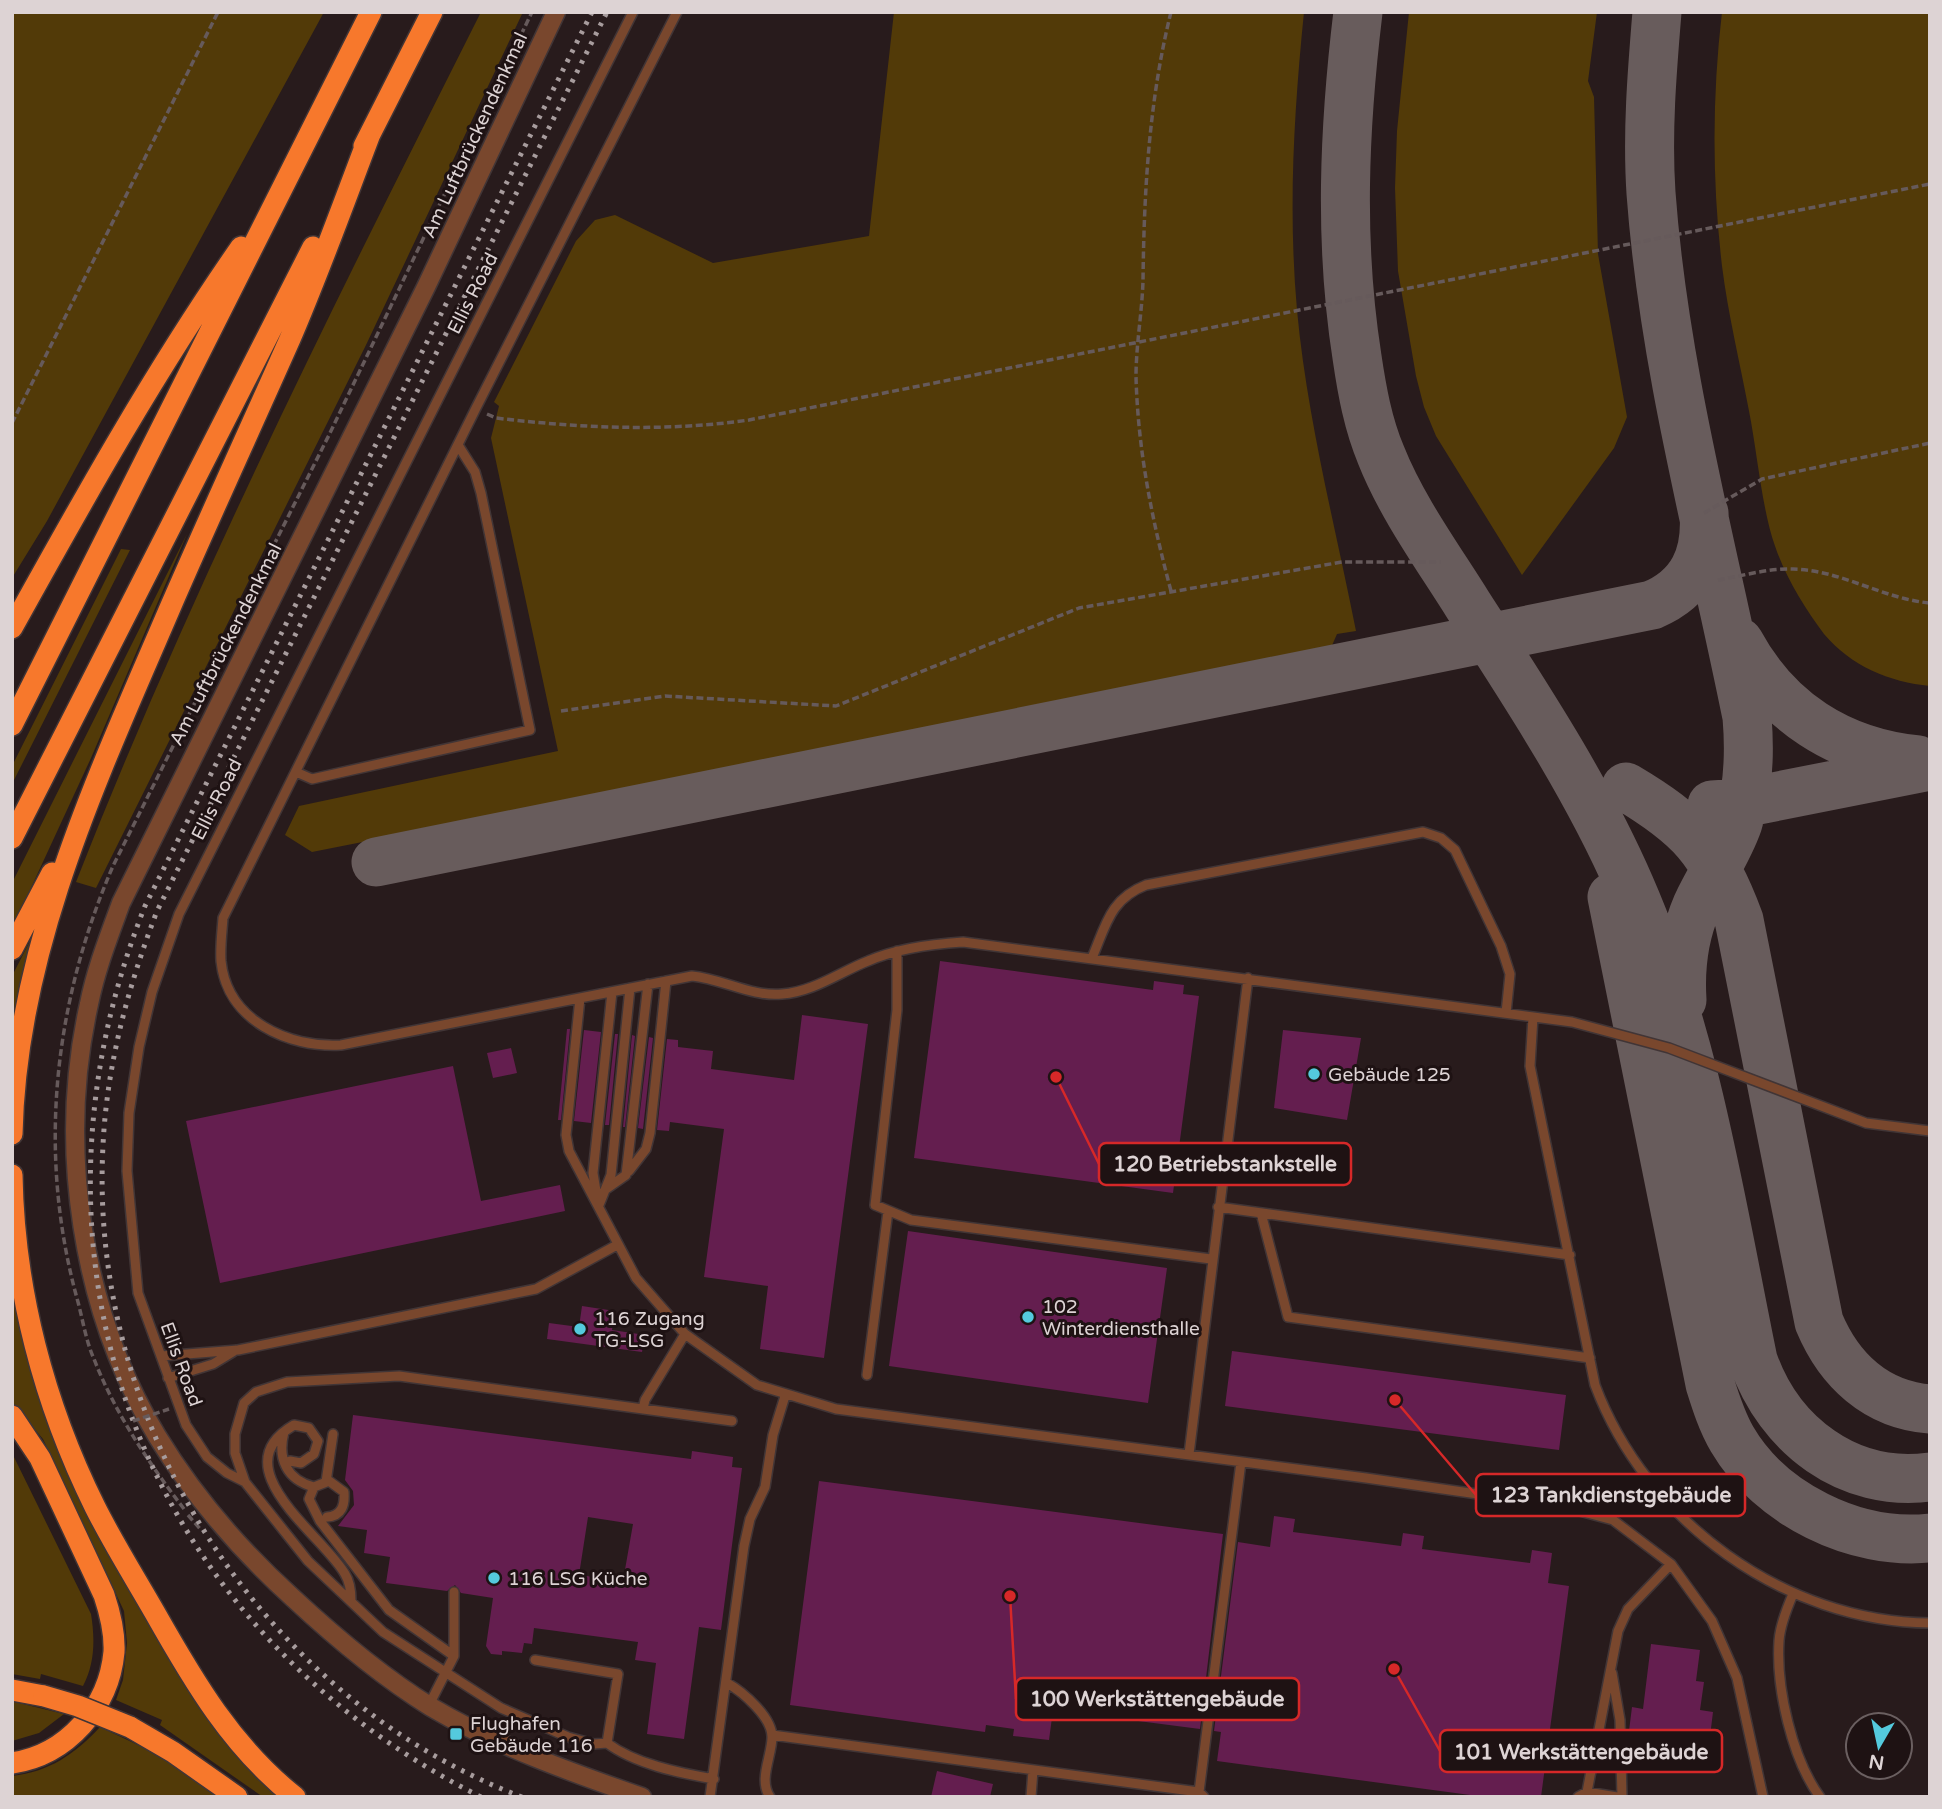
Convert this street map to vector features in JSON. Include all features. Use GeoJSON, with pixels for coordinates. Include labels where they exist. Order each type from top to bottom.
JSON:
{"type":"FeatureCollection","features":[{"type":"Feature","properties":{"kind":"highway"},"geometry":{"type":"LineString","coordinates":[[12,725],[371,12]]}},
{"type":"Feature","properties":{"kind":"highway"},"geometry":{"type":"LineString","coordinates":[[12,838],[432,12]]}},
{"type":"Feature","properties":{"kind":"highway"},"geometry":{"type":"LineString","coordinates":[[12,1134],[19,1044],[33,969],[85,812],[226,478],[290,337],[370,134]]}},
{"type":"Feature","properties":{"kind":"highway"},"geometry":{"type":"LineString","coordinates":[[12,628],[121,431],[192,318],[285,186]]}},
{"type":"Feature","properties":{"kind":"highway"},"geometry":{"type":"LineString","coordinates":[[12,949],[85,812]]}},
{"type":"Feature","properties":{"kind":"highway"},"geometry":{"type":"LineString","coordinates":[[12,1175],[18,1257],[29,1323],[47,1388],[79,1473],[96,1509],[202,1694],[245,1751],[295,1797]]}},
{"type":"Feature","properties":{"kind":"highway"},"geometry":{"type":"LineString","coordinates":[[12,1416],[40,1458],[104,1595],[110,1616],[114,1651],[101,1697],[84,1723],[60,1746],[36,1757],[12,1763]]}},
{"type":"Feature","properties":{"kind":"highway"},"geometry":{"type":"LineString","coordinates":[[12,1690],[78,1706],[130,1727],[237,1797]]}},
{"type":"Feature","properties":{"kind":"street","name":"Am Luftbrückendenkmal"},"geometry":{"type":"LineString","coordinates":[[556,12],[426,287],[139,862],[103,951],[84,1028],[78,1070],[75,1142],[80,1206],[108,1328],[136,1396],[157,1436],[217,1518],[277,1584],[318,1622],[365,1661],[429,1705],[527,1753],[642,1797]]}},
{"type":"Feature","properties":{"kind":"lane","name":"Ellis Road"},"geometry":{"type":"LineString","coordinates":[[633,12],[179,914],[159,969],[134,1080],[127,1171],[138,1293],[182,1417],[199,1447],[217,1465],[245,1482],[308,1561],[383,1632],[447,1675],[502,1707],[568,1737],[594,1744],[607,1743],[619,1752],[714,1779]]}},
{"type":"Feature","properties":{"kind":"lane"},"geometry":{"type":"LineString","coordinates":[[677,12],[476,408],[223,918],[221,962],[240,1008],[250,1017],[281,1037],[318,1047],[346,1044],[666,981],[707,977],[749,990],[781,995],[800,992],[870,960],[897,951],[963,942],[1506,1013],[1641,1038],[1866,1123],[1930,1131]]}},
{"type":"Feature","properties":{"kind":"lane"},"geometry":{"type":"LineString","coordinates":[[296,772],[312,779],[530,730],[481,494],[475,472],[458,445]]}},
{"type":"Feature","properties":{"kind":"lane"},"geometry":{"type":"LineString","coordinates":[[1092,958],[1117,903],[1131,891],[1146,885],[1423,832],[1441,838],[1455,850],[1501,946],[1510,974],[1506,1013]]}},
{"type":"Feature","properties":{"kind":"lane"},"geometry":{"type":"LineString","coordinates":[[897,951],[897,1010],[875,1205],[911,1220],[1211,1259]]}},
{"type":"Feature","properties":{"kind":"lane"},"geometry":{"type":"LineString","coordinates":[[1189,1454],[1211,1259],[1248,978]]}},
{"type":"Feature","properties":{"kind":"lane"},"geometry":{"type":"LineString","coordinates":[[605,1191],[626,1175],[646,1149],[666,981]]}},
{"type":"Feature","properties":{"kind":"lane"},"geometry":{"type":"LineString","coordinates":[[626,1175],[648,984]]}},
{"type":"Feature","properties":{"kind":"lane"},"geometry":{"type":"LineString","coordinates":[[599,1205],[611,1175],[630,988]]}},
{"type":"Feature","properties":{"kind":"lane"},"geometry":{"type":"LineString","coordinates":[[599,1205],[593,1173],[611,992]]}},
{"type":"Feature","properties":{"kind":"lane"},"geometry":{"type":"LineString","coordinates":[[580,998],[566,1135],[569,1151],[636,1278],[685,1334],[757,1385],[785,1396],[836,1409],[1189,1454],[1588,1511],[1613,1520],[1635,1534],[1671,1564],[1700,1600],[1724,1643],[1746,1709],[1763,1797]]}},
{"type":"Feature","properties":{"kind":"lane"},"geometry":{"type":"LineString","coordinates":[[1533,1017],[1530,1066],[1595,1385],[1608,1416],[1648,1477],[1720,1551],[1793,1594],[1844,1612],[1930,1623]]}},
{"type":"Feature","properties":{"kind":"lane"},"geometry":{"type":"LineString","coordinates":[[1218,1208],[1570,1255]]}},
{"type":"Feature","properties":{"kind":"lane"},"geometry":{"type":"LineString","coordinates":[[867,1375],[888,1211]]}},
{"type":"Feature","properties":{"kind":"lane"},"geometry":{"type":"LineString","coordinates":[[1261,1213],[1288,1317],[1590,1358]]}},
{"type":"Feature","properties":{"kind":"lane"},"geometry":{"type":"LineString","coordinates":[[161,1356],[238,1350],[536,1289],[617,1245]]}},
{"type":"Feature","properties":{"kind":"lane"},"geometry":{"type":"LineString","coordinates":[[643,1409],[645,1400],[685,1334]]}},
{"type":"Feature","properties":{"kind":"lane"},"geometry":{"type":"LineString","coordinates":[[168,1378],[213,1364],[238,1350]]}},
{"type":"Feature","properties":{"kind":"lane"},"geometry":{"type":"LineString","coordinates":[[245,1482],[235,1453],[235,1434],[244,1403],[256,1392],[287,1382],[399,1376],[732,1421]]}},
{"type":"Feature","properties":{"kind":"lane"},"geometry":{"type":"LineString","coordinates":[[710,1797],[747,1531],[765,1487],[773,1435],[785,1396]]}},
{"type":"Feature","properties":{"kind":"lane"},"geometry":{"type":"LineString","coordinates":[[290,1461],[310,1459],[318,1441],[309,1428],[302,1425],[285,1430],[269,1452],[270,1475],[276,1490],[346,1576],[351,1601]]}},
{"type":"Feature","properties":{"kind":"lane"},"geometry":{"type":"LineString","coordinates":[[285,1430],[281,1450],[288,1472],[295,1480],[314,1487],[326,1482],[339,1485],[344,1492],[345,1504],[339,1513],[327,1517]]}},
{"type":"Feature","properties":{"kind":"lane"},"geometry":{"type":"LineString","coordinates":[[326,1482],[333,1434]]}},
{"type":"Feature","properties":{"kind":"lane"},"geometry":{"type":"LineString","coordinates":[[772,1735],[1202,1794],[1241,1462]]}},
{"type":"Feature","properties":{"kind":"lane"},"geometry":{"type":"LineString","coordinates":[[314,1487],[309,1499],[311,1507],[369,1588],[402,1621],[454,1656]]}},
{"type":"Feature","properties":{"kind":"lane"},"geometry":{"type":"LineString","coordinates":[[1617,1797],[1584,1795],[1618,1631],[1628,1609],[1671,1564]]}},
{"type":"Feature","properties":{"kind":"lane"},"geometry":{"type":"LineString","coordinates":[[429,1705],[447,1675],[454,1656],[454,1592]]}},
{"type":"Feature","properties":{"kind":"lane"},"geometry":{"type":"LineString","coordinates":[[1793,1594],[1779,1640],[1781,1677],[1798,1759],[1819,1797]]}},
{"type":"Feature","properties":{"kind":"lane"},"geometry":{"type":"LineString","coordinates":[[535,1660],[618,1674],[607,1743]]}},
{"type":"Feature","properties":{"kind":"lane"},"geometry":{"type":"LineString","coordinates":[[1611,1668],[1620,1720],[1622,1797]]}},
{"type":"Feature","properties":{"kind":"lane"},"geometry":{"type":"LineString","coordinates":[[727,1683],[738,1689],[767,1721],[772,1735],[765,1781],[771,1797]]}},
{"type":"Feature","properties":{"kind":"lane"},"geometry":{"type":"LineString","coordinates":[[1031,1797],[1033,1770]]}},
{"type":"Feature","properties":{"kind":"path"},"geometry":{"type":"LineString","coordinates":[[12,423],[218,12]]}},
{"type":"Feature","properties":{"kind":"path"},"geometry":{"type":"LineString","coordinates":[[113,866],[346,399],[532,12]]}},
{"type":"Feature","properties":{"kind":"path"},"geometry":{"type":"LineString","coordinates":[[1171,12],[1154,97],[1146,178],[1136,374],[1145,483],[1171,591]]}},
{"type":"Feature","properties":{"kind":"path"},"geometry":{"type":"LineString","coordinates":[[476,408],[496,418],[563,426],[714,425],[1930,184]]}},
{"type":"Feature","properties":{"kind":"path"},"geometry":{"type":"LineString","coordinates":[[1704,513],[1762,479],[1930,443]]}},
{"type":"Feature","properties":{"kind":"path"},"geometry":{"type":"LineString","coordinates":[[561,711],[665,696],[836,706],[1079,608],[1342,562],[1441,562]]}},
{"type":"Feature","properties":{"kind":"path"},"geometry":{"type":"LineString","coordinates":[[1718,580],[1793,569],[1830,575],[1914,601],[1930,603]]}},
{"type":"Feature","properties":{"kind":"path"},"geometry":{"type":"LineString","coordinates":[[133,1421],[169,1409]]}},
{"type":"Feature","properties":{"kind":"shaded area"},"geometry":{"type":"Polygon","coordinates":[[[12,12],[324,12],[47,521],[12,578],[12,12]]]}},
{"type":"Feature","properties":{"kind":"shaded area"},"geometry":{"type":"Polygon","coordinates":[[[481,12],[523,12],[366,345],[96,888],[76,882],[168,661],[268,442],[481,12]]]}},
{"type":"Feature","properties":{"kind":"shaded area"},"geometry":{"type":"Polygon","coordinates":[[[894,12],[1304,12],[1293,161],[1297,310],[1307,391],[1356,631],[1337,634],[1330,650],[312,852],[285,835],[299,806],[558,751],[491,438],[499,406],[494,402],[576,241],[595,220],[615,215],[713,263],[869,236],[894,12]]]}},
{"type":"Feature","properties":{"kind":"shaded area"},"geometry":{"type":"Polygon","coordinates":[[[1409,12],[1597,12],[1588,81],[1594,97],[1598,254],[1627,417],[1614,448],[1522,575],[1436,436],[1424,407],[1416,376],[1398,271],[1395,188],[1397,131],[1409,12]]]}},
{"type":"Feature","properties":{"kind":"shaded area"},"geometry":{"type":"Polygon","coordinates":[[[1722,12],[1930,12],[1930,686],[1900,681],[1872,670],[1846,655],[1835,645],[1824,634],[1796,592],[1770,532],[1727,302],[1719,234],[1714,139],[1722,12]]]}},
{"type":"Feature","properties":{"kind":"shaded area"},"geometry":{"type":"Polygon","coordinates":[[[187,534],[91,758],[12,929],[12,883],[187,534]]]}},
{"type":"Feature","properties":{"kind":"shaded area"},"geometry":{"type":"Polygon","coordinates":[[[121,549],[130,550],[12,784],[12,766],[121,549]]]}},
{"type":"Feature","properties":{"kind":"shaded area"},"geometry":{"type":"Polygon","coordinates":[[[29,943],[32,943],[12,1039],[12,976],[29,943]]]}},
{"type":"Feature","properties":{"kind":"shaded area"},"geometry":{"type":"Polygon","coordinates":[[[12,1267],[72,1476],[283,1797],[263,1797],[160,1725],[162,1720],[116,1700],[123,1680],[127,1643],[124,1611],[43,1439],[12,1403],[12,1267]]]}},
{"type":"Feature","properties":{"kind":"shaded area"},"geometry":{"type":"Polygon","coordinates":[[[12,1453],[91,1614],[93,1651],[83,1686],[41,1674],[40,1679],[12,1674],[12,1453]]]}},
{"type":"Feature","properties":{"kind":"shaded area"},"geometry":{"type":"Polygon","coordinates":[[[12,1698],[15,1702],[64,1714],[39,1733],[12,1741],[12,1698]]]}},
{"type":"Feature","properties":{"kind":"shaded area"},"geometry":{"type":"Polygon","coordinates":[[[100,1727],[138,1745],[141,1742],[223,1797],[12,1797],[12,1776],[50,1766],[71,1753],[100,1727]]]}},
{"type":"Feature","properties":{"kind":"building"},"geometry":{"type":"Polygon","coordinates":[[[940,961],[1153,990],[1154,981],[1184,985],[1183,994],[1199,996],[1173,1193],[914,1158],[940,961]]]}},
{"type":"Feature","properties":{"kind":"building"},"geometry":{"type":"Polygon","coordinates":[[[802,1015],[868,1024],[824,1358],[760,1349],[768,1286],[704,1277],[724,1129],[670,1122],[669,1131],[657,1130],[667,1039],[678,1040],[678,1047],[713,1051],[711,1069],[794,1080],[802,1015]]]}},
{"type":"Feature","properties":{"kind":"building"},"geometry":{"type":"Polygon","coordinates":[[[567,1029],[570,1029],[561,1120],[558,1120],[567,1029]]]}},
{"type":"Feature","properties":{"kind":"building"},"geometry":{"type":"Polygon","coordinates":[[[584,1030],[601,1032],[591,1123],[574,1121],[584,1030]]]}},
{"type":"Feature","properties":{"kind":"building","name":"Gebäude 125"},"geometry":{"type":"Polygon","coordinates":[[[1283,1030],[1361,1038],[1347,1120],[1274,1108],[1283,1030]]]}},
{"type":"Feature","properties":{"kind":"building"},"geometry":{"type":"Polygon","coordinates":[[[615,1034],[618,1034],[609,1125],[605,1125],[615,1034]]]}},
{"type":"Feature","properties":{"kind":"building"},"geometry":{"type":"Polygon","coordinates":[[[632,1035],[635,1036],[623,1127],[632,1035]]]}},
{"type":"Feature","properties":{"kind":"building"},"geometry":{"type":"Polygon","coordinates":[[[649,1037],[653,1038],[643,1129],[638,1128],[649,1037]]]}},
{"type":"Feature","properties":{"kind":"building"},"geometry":{"type":"Polygon","coordinates":[[[511,1048],[517,1073],[493,1078],[487,1053],[511,1048]]]}},
{"type":"Feature","properties":{"kind":"building"},"geometry":{"type":"Polygon","coordinates":[[[453,1066],[481,1201],[560,1185],[565,1211],[220,1283],[186,1121],[453,1066]]]}},
{"type":"Feature","properties":{"kind":"building","name":"102 Winterdiensthalle"},"geometry":{"type":"Polygon","coordinates":[[[908,1231],[1167,1268],[1148,1403],[889,1366],[908,1231]]]}},
{"type":"Feature","properties":{"kind":"building","name":"116 Zugang TG-LSG"},"geometry":{"type":"Polygon","coordinates":[[[582,1306],[615,1311],[612,1330],[645,1335],[642,1352],[547,1339],[549,1323],[579,1327],[582,1306]]]}},
{"type":"Feature","properties":{"kind":"building"},"geometry":{"type":"Polygon","coordinates":[[[1232,1351],[1566,1395],[1559,1450],[1225,1406],[1232,1351]]]}},
{"type":"Feature","properties":{"kind":"building","name":"116 LSG Küche"},"geometry":{"type":"Polygon","coordinates":[[[353,1415],[691,1459],[692,1451],[733,1457],[732,1467],[742,1468],[721,1630],[699,1627],[684,1739],[647,1734],[656,1663],[635,1660],[638,1642],[534,1628],[532,1644],[524,1643],[522,1653],[502,1651],[502,1655],[491,1654],[486,1646],[493,1598],[461,1593],[455,1585],[447,1591],[386,1583],[390,1557],[364,1553],[367,1530],[338,1526],[354,1505],[353,1491],[345,1480],[353,1415]],[[588,1517],[579,1575],[623,1581],[633,1524],[588,1517]]]}},
{"type":"Feature","properties":{"kind":"building"},"geometry":{"type":"Polygon","coordinates":[[[819,1481],[1223,1534],[1200,1729],[1053,1710],[1049,1740],[1013,1736],[1014,1729],[986,1725],[985,1732],[790,1705],[819,1481]]]}},
{"type":"Feature","properties":{"kind":"building"},"geometry":{"type":"Polygon","coordinates":[[[1274,1516],[1295,1519],[1293,1532],[1401,1546],[1403,1533],[1424,1536],[1422,1549],[1530,1563],[1532,1550],[1552,1553],[1548,1583],[1569,1586],[1541,1797],[1485,1797],[1217,1761],[1221,1732],[1214,1731],[1238,1542],[1270,1547],[1274,1516]]]}},
{"type":"Feature","properties":{"kind":"building"},"geometry":{"type":"Polygon","coordinates":[[[1651,1644],[1700,1650],[1696,1681],[1704,1682],[1700,1710],[1713,1712],[1707,1761],[1637,1751],[1639,1733],[1629,1731],[1632,1707],[1643,1709],[1651,1644]]]}},
{"type":"Feature","properties":{"kind":"building"},"geometry":{"type":"Polygon","coordinates":[[[937,1771],[993,1784],[990,1797],[931,1797],[937,1771]]]}},
{"type":"Feature","properties":{"kind":"taxiway"},"geometry":{"type":"LineString","coordinates":[[1358,12],[1349,99],[1346,228],[1351,314],[1361,382],[1376,443],[1399,494],[1421,532],[1575,777],[1630,886],[1653,943],[1689,1060],[1717,1179],[1753,1360],[1765,1387],[1780,1411],[1799,1433],[1820,1451],[1845,1465],[1871,1474],[1900,1478],[1930,1477]]}},
{"type":"Feature","properties":{"kind":"taxiway"},"geometry":{"type":"LineString","coordinates":[[1657,12],[1650,148],[1657,259],[1678,391],[1747,717],[1748,744],[1748,770],[1738,823],[1697,905],[1689,928],[1682,964],[1682,1000]]}},
{"type":"Feature","properties":{"kind":"taxiway"},"geometry":{"type":"LineString","coordinates":[[376,862],[1652,605],[1678,589],[1694,568],[1703,543],[1704,513]]}},
{"type":"Feature","properties":{"kind":"taxiway"},"geometry":{"type":"LineString","coordinates":[[1739,642],[1772,689],[1813,724],[1862,748],[1889,756],[1918,760]]}},
{"type":"Feature","properties":{"kind":"taxiway"},"geometry":{"type":"LineString","coordinates":[[1712,805],[1743,803],[1930,766]]}},
{"type":"Feature","properties":{"kind":"taxiway"},"geometry":{"type":"LineString","coordinates":[[1626,787],[1667,814],[1697,842],[1719,875],[1739,920],[1819,1322],[1827,1339],[1849,1370],[1876,1392],[1911,1406],[1930,1409]]}},
{"type":"Feature","properties":{"kind":"taxiway"},"geometry":{"type":"LineString","coordinates":[[1612,897],[1710,1384],[1728,1433],[1748,1462],[1768,1483],[1817,1516],[1873,1535],[1902,1539],[1930,1538]]}},
{"type":"Feature","properties":{"kind":"railway"},"geometry":{"type":"LineString","coordinates":[[481,1797],[363,1724],[265,1635],[188,1533],[133,1419],[100,1298],[90,1170],[105,1038],[145,906],[592,12]]}},
{"type":"Feature","properties":{"kind":"railway"},"geometry":{"type":"LineString","coordinates":[[522,1797],[428,1752],[344,1692],[270,1620],[209,1538],[160,1447],[125,1350],[106,1249],[103,1145],[114,1055],[128,997],[157,911],[607,12]]}},
{"type":"Feature","properties":{"kind":"place","name":"Gebäude 125"},"geometry":{"type":"Point","coordinates":[1314,1074]}},
{"type":"Feature","properties":{"kind":"place","name":"120 Betriebstankstelle"},"geometry":{"type":"Point","coordinates":[1056,1077]}},
{"type":"Feature","properties":{"kind":"place","name":"102 Winterdiensthalle"},"geometry":{"type":"Point","coordinates":[1028,1317]}},
{"type":"Feature","properties":{"kind":"place","name":"116 Zugang TG-LSG"},"geometry":{"type":"Point","coordinates":[580,1329]}},
{"type":"Feature","properties":{"kind":"place","name":"123 Tankdienstgebäude"},"geometry":{"type":"Point","coordinates":[1395,1400]}},
{"type":"Feature","properties":{"kind":"place","name":"116 LSG Küche"},"geometry":{"type":"Point","coordinates":[494,1578]}},
{"type":"Feature","properties":{"kind":"place","name":"100 Werkstättengebäude"},"geometry":{"type":"Point","coordinates":[1010,1596]}},
{"type":"Feature","properties":{"kind":"place","name":"101 Werkstättengebäude"},"geometry":{"type":"Point","coordinates":[1394,1669]}},
{"type":"Feature","properties":{"kind":"place","name":"Flughafen Gebäude 116"},"geometry":{"type":"Point","coordinates":[456,1734]}}]}
